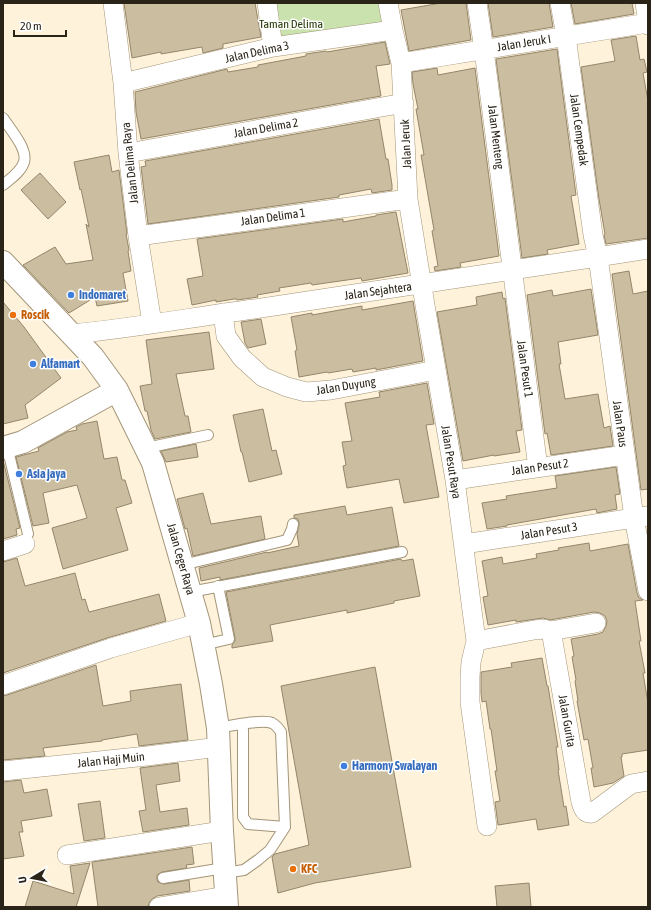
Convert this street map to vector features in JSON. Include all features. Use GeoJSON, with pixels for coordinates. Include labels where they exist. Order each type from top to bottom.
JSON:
{"type":"FeatureCollection","features":[{"type":"Feature","properties":{"kind":"main road","name":"Jalan Ceger Raya"},"geometry":{"type":"LineString","coordinates":[[3,262],[93,357],[117,390],[153,463],[199,623],[211,684],[218,738],[224,870],[227,901]]}},
{"type":"Feature","properties":{"kind":"main road"},"geometry":{"type":"LineString","coordinates":[[5,447],[23,442],[117,390]]}},
{"type":"Feature","properties":{"kind":"street","name":"Jalan Delima Raya"},"geometry":{"type":"LineString","coordinates":[[113,3],[123,83],[128,153],[138,236],[152,323]]}},
{"type":"Feature","properties":{"kind":"street"},"geometry":{"type":"LineString","coordinates":[[267,3],[273,47]]}},
{"type":"Feature","properties":{"kind":"street","name":"Jalan Jeruk"},"geometry":{"type":"LineString","coordinates":[[388,3],[401,63],[408,198],[422,285]]}},
{"type":"Feature","properties":{"kind":"street","name":"Jalan Menteng"},"geometry":{"type":"LineString","coordinates":[[477,3],[512,270]]}},
{"type":"Feature","properties":{"kind":"street","name":"Jalan Cempedak"},"geometry":{"type":"LineString","coordinates":[[560,3],[566,36],[593,235],[598,257]]}},
{"type":"Feature","properties":{"kind":"street"},"geometry":{"type":"LineString","coordinates":[[645,3],[648,24]]}},
{"type":"Feature","properties":{"kind":"street","name":"Jalan Jeruk I"},"geometry":{"type":"LineString","coordinates":[[401,63],[648,24]]}},
{"type":"Feature","properties":{"kind":"street","name":"Jalan Delima 3"},"geometry":{"type":"LineString","coordinates":[[123,83],[273,47],[393,30]]}},
{"type":"Feature","properties":{"kind":"street","name":"Jalan Delima 2"},"geometry":{"type":"LineString","coordinates":[[128,153],[404,103]]}},
{"type":"Feature","properties":{"kind":"street","name":"Jalan Delima 1"},"geometry":{"type":"LineString","coordinates":[[138,236],[408,198]]}},
{"type":"Feature","properties":{"kind":"street","name":"Jalan Sejahtera"},"geometry":{"type":"LineString","coordinates":[[72,334],[107,331],[152,323],[422,285],[648,249]]}},
{"type":"Feature","properties":{"kind":"street","name":"Jalan Paus"},"geometry":{"type":"LineString","coordinates":[[598,257],[625,455],[641,517],[648,590]]}},
{"type":"Feature","properties":{"kind":"street","name":"Jalan Pesut 1"},"geometry":{"type":"LineString","coordinates":[[512,270],[538,468]]}},
{"type":"Feature","properties":{"kind":"street","name":"Jalan Pesut Raya"},"geometry":{"type":"LineString","coordinates":[[422,285],[455,480],[476,641]]}},
{"type":"Feature","properties":{"kind":"street","name":"Jalan Duyung"},"geometry":{"type":"LineString","coordinates":[[223,313],[226,336],[242,358],[263,377],[286,387],[306,392],[331,390],[436,370]]}},
{"type":"Feature","properties":{"kind":"street"},"geometry":{"type":"LineString","coordinates":[[93,357],[103,346],[107,331]]}},
{"type":"Feature","properties":{"kind":"street","name":"Jalan Pesut 2"},"geometry":{"type":"LineString","coordinates":[[455,480],[625,455]]}},
{"type":"Feature","properties":{"kind":"street","name":"Jalan Pesut 3"},"geometry":{"type":"LineString","coordinates":[[464,544],[641,517]]}},
{"type":"Feature","properties":{"kind":"street"},"geometry":{"type":"LineString","coordinates":[[3,551],[27,539]]}},
{"type":"Feature","properties":{"kind":"street"},"geometry":{"type":"LineString","coordinates":[[3,685],[111,648],[199,623]]}},
{"type":"Feature","properties":{"kind":"street"},"geometry":{"type":"LineString","coordinates":[[487,826],[470,702],[471,662],[476,641],[534,630],[544,629],[550,631],[596,623]]}},
{"type":"Feature","properties":{"kind":"street","name":"Jalan Gurita"},"geometry":{"type":"LineString","coordinates":[[550,631],[582,809],[588,813],[592,813],[630,784],[648,781]]}},
{"type":"Feature","properties":{"kind":"street","name":"Jalan Haji Muin"},"geometry":{"type":"LineString","coordinates":[[3,771],[148,756],[218,738]]}},
{"type":"Feature","properties":{"kind":"street"},"geometry":{"type":"LineString","coordinates":[[68,855],[222,831]]}},
{"type":"Feature","properties":{"kind":"street"},"geometry":{"type":"LineString","coordinates":[[159,907],[227,901]]}},
{"type":"Feature","properties":{"kind":"lane"},"geometry":{"type":"LineString","coordinates":[[3,118],[24,151],[24,161],[13,177],[3,185]]}},
{"type":"Feature","properties":{"kind":"lane"},"geometry":{"type":"LineString","coordinates":[[146,448],[208,435]]}},
{"type":"Feature","properties":{"kind":"lane"},"geometry":{"type":"LineString","coordinates":[[5,447],[27,539]]}},
{"type":"Feature","properties":{"kind":"lane"},"geometry":{"type":"LineString","coordinates":[[182,565],[287,540],[293,524]]}},
{"type":"Feature","properties":{"kind":"lane"},"geometry":{"type":"LineString","coordinates":[[190,592],[402,552]]}},
{"type":"Feature","properties":{"kind":"lane"},"geometry":{"type":"LineString","coordinates":[[203,645],[229,639],[218,586]]}},
{"type":"Feature","properties":{"kind":"lane"},"geometry":{"type":"LineString","coordinates":[[163,878],[224,870],[244,870],[270,850],[285,827],[281,732],[278,727],[272,723],[263,722],[243,724],[218,738]]}},
{"type":"Feature","properties":{"kind":"lane"},"geometry":{"type":"LineString","coordinates":[[243,724],[242,817],[248,824],[285,827]]}},
{"type":"Feature","properties":{"kind":"green space","name":"Taman Delima"},"geometry":{"type":"Polygon","coordinates":[[[267,3],[388,3],[393,30],[273,47],[267,3]]]}},
{"type":"Feature","properties":{"kind":"building"},"geometry":{"type":"Polygon","coordinates":[[[124,3],[255,3],[261,37],[223,44],[223,48],[203,53],[202,47],[161,54],[161,52],[132,58],[124,3]]]}},
{"type":"Feature","properties":{"kind":"building"},"geometry":{"type":"Polygon","coordinates":[[[441,3],[466,3],[471,40],[409,51],[401,10],[441,3]]]}},
{"type":"Feature","properties":{"kind":"building"},"geometry":{"type":"Polygon","coordinates":[[[488,3],[549,3],[553,27],[493,37],[488,3]]]}},
{"type":"Feature","properties":{"kind":"building"},"geometry":{"type":"Polygon","coordinates":[[[571,3],[632,3],[634,14],[575,24],[571,3]]]}},
{"type":"Feature","properties":{"kind":"building"},"geometry":{"type":"Polygon","coordinates":[[[636,36],[640,60],[644,59],[647,72],[643,73],[648,101],[648,238],[606,244],[581,67],[615,61],[611,40],[636,36]]]}},
{"type":"Feature","properties":{"kind":"building"},"geometry":{"type":"Polygon","coordinates":[[[385,42],[390,64],[376,66],[381,96],[141,139],[136,112],[135,92],[227,69],[228,72],[258,67],[258,65],[306,56],[306,54],[385,42]]]}},
{"type":"Feature","properties":{"kind":"building"},"geometry":{"type":"Polygon","coordinates":[[[557,49],[576,195],[571,196],[579,244],[547,250],[548,254],[522,258],[496,59],[557,49]]]}},
{"type":"Feature","properties":{"kind":"building"},"geometry":{"type":"Polygon","coordinates":[[[437,68],[438,75],[475,68],[499,256],[460,263],[461,267],[435,271],[434,267],[438,266],[432,231],[434,230],[421,155],[424,155],[416,109],[418,109],[412,72],[437,68]]]}},
{"type":"Feature","properties":{"kind":"building"},"geometry":{"type":"Polygon","coordinates":[[[379,119],[386,159],[388,159],[392,190],[372,193],[371,189],[339,195],[339,197],[148,224],[141,167],[146,166],[145,161],[379,119]]]}},
{"type":"Feature","properties":{"kind":"building"},"geometry":{"type":"Polygon","coordinates":[[[109,155],[112,172],[119,170],[131,271],[123,273],[128,301],[97,306],[95,297],[69,313],[23,265],[55,247],[66,264],[93,260],[86,224],[89,227],[74,162],[109,155]]]}},
{"type":"Feature","properties":{"kind":"building"},"geometry":{"type":"Polygon","coordinates":[[[40,173],[66,202],[48,219],[21,190],[40,173]]]}},
{"type":"Feature","properties":{"kind":"building"},"geometry":{"type":"Polygon","coordinates":[[[396,212],[408,273],[362,281],[361,278],[312,285],[311,283],[279,288],[280,291],[257,295],[258,297],[216,302],[216,300],[192,305],[187,279],[203,276],[197,239],[343,219],[343,222],[396,212]]]}},
{"type":"Feature","properties":{"kind":"building"},"geometry":{"type":"Polygon","coordinates":[[[629,271],[633,294],[648,291],[648,489],[641,490],[612,274],[629,271]]]}},
{"type":"Feature","properties":{"kind":"building"},"geometry":{"type":"Polygon","coordinates":[[[591,289],[598,335],[558,342],[561,364],[559,364],[565,399],[598,394],[604,428],[610,426],[613,446],[551,455],[547,433],[545,434],[527,295],[552,290],[553,296],[591,289]]]}},
{"type":"Feature","properties":{"kind":"building"},"geometry":{"type":"Polygon","coordinates":[[[502,292],[503,299],[505,298],[522,430],[516,431],[520,452],[463,461],[437,312],[477,305],[476,297],[502,292]]]}},
{"type":"Feature","properties":{"kind":"building"},"geometry":{"type":"Polygon","coordinates":[[[413,301],[423,361],[376,370],[376,368],[353,372],[352,369],[299,377],[295,351],[297,350],[291,317],[312,313],[312,315],[362,306],[362,310],[413,301]]]}},
{"type":"Feature","properties":{"kind":"building"},"geometry":{"type":"Polygon","coordinates":[[[3,302],[24,327],[61,378],[25,405],[28,418],[3,424],[3,302]]]}},
{"type":"Feature","properties":{"kind":"building"},"geometry":{"type":"Polygon","coordinates":[[[261,319],[266,344],[248,348],[245,343],[241,322],[261,319]]]}},
{"type":"Feature","properties":{"kind":"building"},"geometry":{"type":"Polygon","coordinates":[[[209,332],[214,369],[176,374],[185,416],[188,416],[191,432],[155,439],[151,430],[147,411],[145,411],[140,386],[152,384],[146,340],[209,332]]]}},
{"type":"Feature","properties":{"kind":"building"},"geometry":{"type":"Polygon","coordinates":[[[427,383],[434,424],[426,425],[439,497],[404,503],[399,479],[347,488],[343,466],[346,465],[342,442],[352,441],[345,403],[380,397],[379,392],[427,383]]]}},
{"type":"Feature","properties":{"kind":"building"},"geometry":{"type":"Polygon","coordinates":[[[263,409],[272,451],[276,450],[282,474],[249,482],[233,415],[263,409]]]}},
{"type":"Feature","properties":{"kind":"building"},"geometry":{"type":"Polygon","coordinates":[[[97,421],[104,459],[117,457],[122,480],[125,480],[132,503],[116,508],[128,550],[63,569],[52,528],[87,518],[77,485],[43,493],[49,523],[33,526],[16,457],[39,451],[38,448],[67,432],[77,430],[76,427],[82,424],[97,421]]]}},
{"type":"Feature","properties":{"kind":"building"},"geometry":{"type":"Polygon","coordinates":[[[196,444],[198,457],[166,462],[161,451],[196,444]]]}},
{"type":"Feature","properties":{"kind":"building"},"geometry":{"type":"Polygon","coordinates":[[[3,460],[20,528],[16,529],[17,535],[3,539],[3,460]]]}},
{"type":"Feature","properties":{"kind":"building"},"geometry":{"type":"Polygon","coordinates":[[[616,467],[620,494],[615,495],[617,509],[597,513],[596,509],[487,529],[482,503],[507,499],[506,496],[557,488],[555,476],[616,467]]]}},
{"type":"Feature","properties":{"kind":"building"},"geometry":{"type":"Polygon","coordinates":[[[203,493],[211,524],[261,516],[265,539],[193,556],[187,528],[185,529],[177,499],[203,493]]]}},
{"type":"Feature","properties":{"kind":"building"},"geometry":{"type":"Polygon","coordinates":[[[345,506],[347,515],[392,507],[399,546],[220,580],[220,577],[201,581],[199,568],[299,546],[297,534],[299,522],[298,519],[294,518],[294,515],[345,506]]]}},
{"type":"Feature","properties":{"kind":"building"},"geometry":{"type":"Polygon","coordinates":[[[589,543],[590,551],[628,544],[637,593],[639,598],[643,600],[635,601],[648,703],[648,750],[622,754],[621,757],[624,776],[613,783],[594,787],[591,768],[593,768],[588,739],[584,740],[577,701],[576,680],[572,657],[574,656],[571,639],[603,632],[607,621],[605,616],[594,612],[550,620],[543,618],[516,622],[516,620],[488,625],[483,597],[488,596],[482,561],[502,557],[503,564],[537,558],[536,554],[559,550],[558,548],[589,543]]]}},
{"type":"Feature","properties":{"kind":"building"},"geometry":{"type":"Polygon","coordinates":[[[17,558],[25,586],[75,573],[82,600],[85,599],[89,612],[159,594],[166,621],[107,638],[3,673],[3,562],[17,558]]]}},
{"type":"Feature","properties":{"kind":"building"},"geometry":{"type":"Polygon","coordinates":[[[401,559],[402,561],[413,559],[420,596],[347,613],[347,610],[270,625],[273,641],[232,648],[235,638],[226,592],[401,559]]]}},
{"type":"Feature","properties":{"kind":"building"},"geometry":{"type":"Polygon","coordinates":[[[542,658],[558,747],[556,747],[558,770],[564,807],[566,806],[569,825],[538,830],[536,819],[498,825],[495,802],[500,801],[495,771],[497,771],[486,701],[482,702],[481,672],[512,667],[511,663],[542,658]]]}},
{"type":"Feature","properties":{"kind":"building"},"geometry":{"type":"Polygon","coordinates":[[[96,665],[103,706],[131,701],[130,691],[181,684],[188,740],[139,746],[137,734],[102,741],[43,748],[45,756],[3,760],[3,696],[96,665]]]}},
{"type":"Feature","properties":{"kind":"building","name":"Harmony Swalayan"},"geometry":{"type":"Polygon","coordinates":[[[375,667],[411,867],[315,883],[278,893],[272,857],[275,854],[309,845],[281,686],[375,667]]]}},
{"type":"Feature","properties":{"kind":"building"},"geometry":{"type":"Polygon","coordinates":[[[178,763],[180,781],[156,785],[160,812],[187,808],[189,825],[143,832],[139,811],[146,810],[140,768],[178,763]]]}},
{"type":"Feature","properties":{"kind":"building"},"geometry":{"type":"Polygon","coordinates":[[[21,780],[24,793],[47,789],[52,816],[21,821],[23,832],[19,832],[24,856],[3,859],[3,782],[21,780]]]}},
{"type":"Feature","properties":{"kind":"building"},"geometry":{"type":"Polygon","coordinates":[[[100,801],[105,838],[84,841],[78,804],[100,801]]]}},
{"type":"Feature","properties":{"kind":"building"},"geometry":{"type":"Polygon","coordinates":[[[192,847],[194,864],[186,865],[187,868],[162,872],[157,875],[158,882],[164,884],[189,880],[190,891],[157,896],[152,899],[148,907],[98,907],[92,862],[192,847]]]}},
{"type":"Feature","properties":{"kind":"building"},"geometry":{"type":"Polygon","coordinates":[[[90,863],[76,907],[25,907],[33,881],[74,894],[70,866],[90,863]]]}},
{"type":"Feature","properties":{"kind":"building"},"geometry":{"type":"Polygon","coordinates":[[[529,883],[531,907],[497,907],[495,886],[529,883]]]}},
{"type":"Feature","properties":{"kind":"place","name":"Indomaret"},"geometry":{"type":"Point","coordinates":[71,295]}},
{"type":"Feature","properties":{"kind":"place","name":"Roscik"},"geometry":{"type":"Point","coordinates":[13,315]}},
{"type":"Feature","properties":{"kind":"place","name":"Alfamart"},"geometry":{"type":"Point","coordinates":[33,364]}},
{"type":"Feature","properties":{"kind":"place","name":"Asia jaya"},"geometry":{"type":"Point","coordinates":[19,474]}},
{"type":"Feature","properties":{"kind":"place","name":"Harmony Swalayan"},"geometry":{"type":"Point","coordinates":[344,766]}},
{"type":"Feature","properties":{"kind":"place","name":"KFC"},"geometry":{"type":"Point","coordinates":[293,869]}}]}
